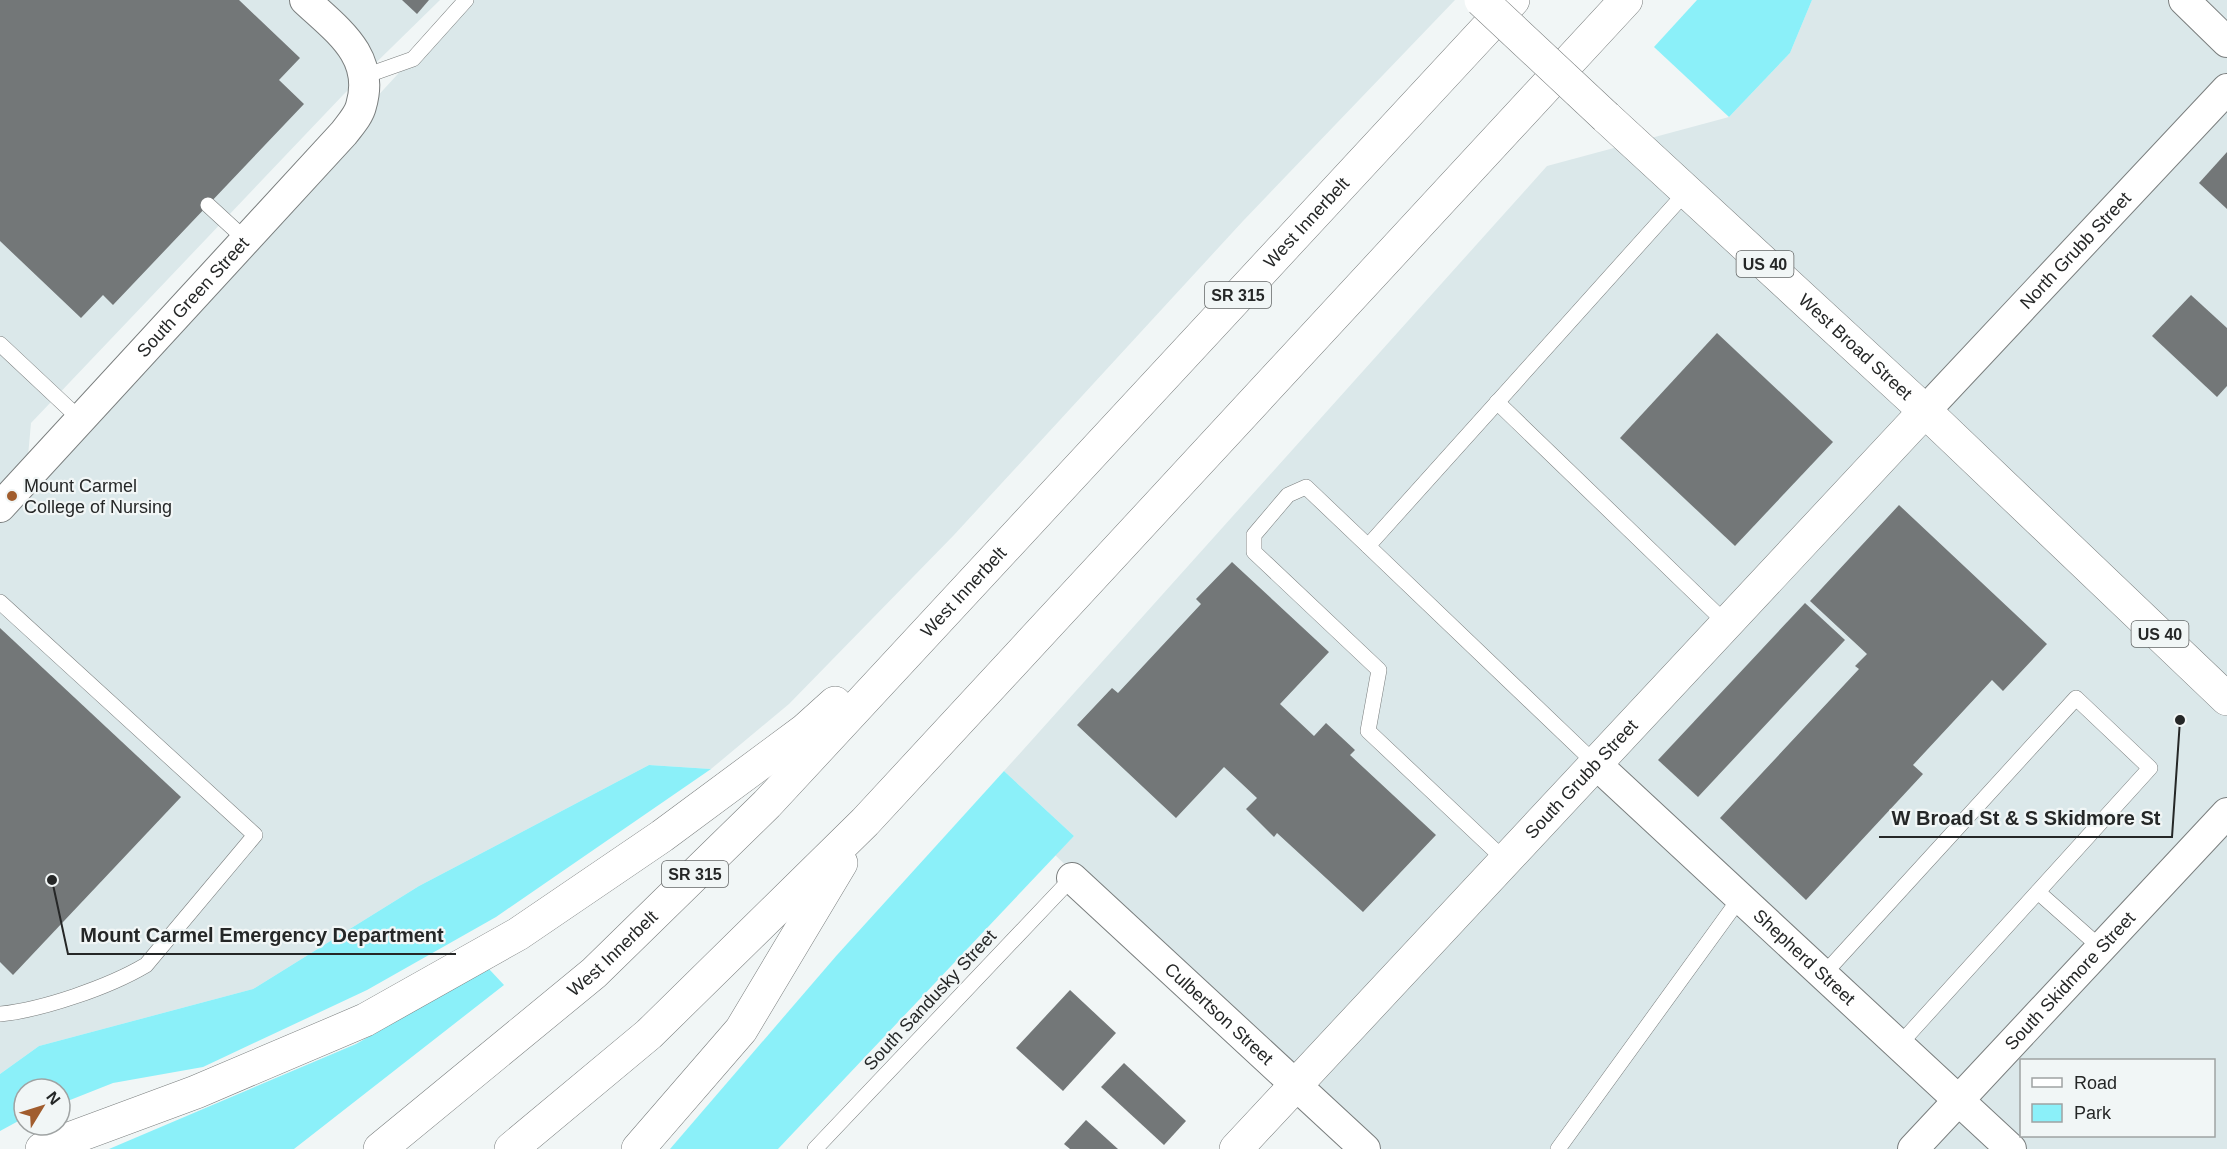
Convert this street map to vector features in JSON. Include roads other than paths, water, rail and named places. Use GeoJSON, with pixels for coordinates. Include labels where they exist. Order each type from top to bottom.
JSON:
{"type":"FeatureCollection","features":[{"type":"Feature","properties":{"kind":"main road","name":"West Broad Street"},"geometry":{"type":"LineString","coordinates":[[1481,0],[1925,411],[2227,699]]}},
{"type":"Feature","properties":{"kind":"main road","name":"West Innerbelt"},"geometry":{"type":"LineString","coordinates":[[380,1149],[594,973],[766,804],[1513,0]]}},
{"type":"Feature","properties":{"kind":"main road"},"geometry":{"type":"LineString","coordinates":[[511,1149],[649,1034],[865,822],[1626,0]]}},
{"type":"Feature","properties":{"kind":"main road","name":"South Grubb Street"},"geometry":{"type":"LineString","coordinates":[[1236,1149],[1925,411]]}},
{"type":"Feature","properties":{"kind":"main road"},"geometry":{"type":"LineString","coordinates":[[42,1149],[196,1092],[365,1020],[518,934],[662,836],[805,730],[963,592]]}},
{"type":"Feature","properties":{"kind":"main road"},"geometry":{"type":"LineString","coordinates":[[638,1149],[741,1030],[865,822]]}},
{"type":"Feature","properties":{"kind":"street"},"geometry":{"type":"LineString","coordinates":[[305,0],[354,46],[365,76]]}},
{"type":"Feature","properties":{"kind":"street"},"geometry":{"type":"LineString","coordinates":[[2184,0],[2227,42]]}},
{"type":"Feature","properties":{"kind":"street","name":"South Green Street"},"geometry":{"type":"LineString","coordinates":[[0,507],[344,134],[361,108],[365,76]]}},
{"type":"Feature","properties":{"kind":"street","name":"North Grubb Street"},"geometry":{"type":"LineString","coordinates":[[1925,411],[2227,89]]}},
{"type":"Feature","properties":{"kind":"street","name":"Shepherd Street"},"geometry":{"type":"LineString","coordinates":[[1596,764],[2011,1149]]}},
{"type":"Feature","properties":{"kind":"street","name":"South Skidmore Street"},"geometry":{"type":"LineString","coordinates":[[1913,1149],[2227,813]]}},
{"type":"Feature","properties":{"kind":"street","name":"Culbertson Street"},"geometry":{"type":"LineString","coordinates":[[1072,878],[1365,1149]]}},
{"type":"Feature","properties":{"kind":"lane"},"geometry":{"type":"LineString","coordinates":[[365,76],[413,59],[466,0]]}},
{"type":"Feature","properties":{"kind":"lane"},"geometry":{"type":"LineString","coordinates":[[1368,546],[1687,191]]}},
{"type":"Feature","properties":{"kind":"lane"},"geometry":{"type":"LineString","coordinates":[[208,205],[246,240]]}},
{"type":"Feature","properties":{"kind":"lane"},"geometry":{"type":"LineString","coordinates":[[0,344],[81,420]]}},
{"type":"Feature","properties":{"kind":"lane"},"geometry":{"type":"LineString","coordinates":[[1497,402],[1727,624]]}},
{"type":"Feature","properties":{"kind":"lane"},"geometry":{"type":"LineString","coordinates":[[1506,861],[1368,731],[1379,670],[1254,552],[1254,535],[1288,495],[1306,487],[1596,764]]}},
{"type":"Feature","properties":{"kind":"lane"},"geometry":{"type":"LineString","coordinates":[[0,602],[255,836],[146,965],[127,976],[33,1008],[0,1014]]}},
{"type":"Feature","properties":{"kind":"lane"},"geometry":{"type":"LineString","coordinates":[[1822,975],[2076,698],[2150,768],[1899,1045]]}},
{"type":"Feature","properties":{"kind":"lane","name":"South Sandusky Street"},"geometry":{"type":"LineString","coordinates":[[815,1149],[1072,878]]}},
{"type":"Feature","properties":{"kind":"lane"},"geometry":{"type":"LineString","coordinates":[[2038,892],[2101,948]]}},
{"type":"Feature","properties":{"kind":"lane"},"geometry":{"type":"LineString","coordinates":[[1558,1149],[1740,898]]}},
{"type":"Feature","properties":{"kind":"place","name":"Mount Carmel College of Nursing"},"geometry":{"type":"Point","coordinates":[12,496]}},
{"type":"Feature","properties":{"kind":"place","name":"W Broad St & S Skidmore St"},"geometry":{"type":"Point","coordinates":[2180,720]}},
{"type":"Feature","properties":{"kind":"place","name":"Mount Carmel Emergency Department"},"geometry":{"type":"Point","coordinates":[52,880]}}]}
